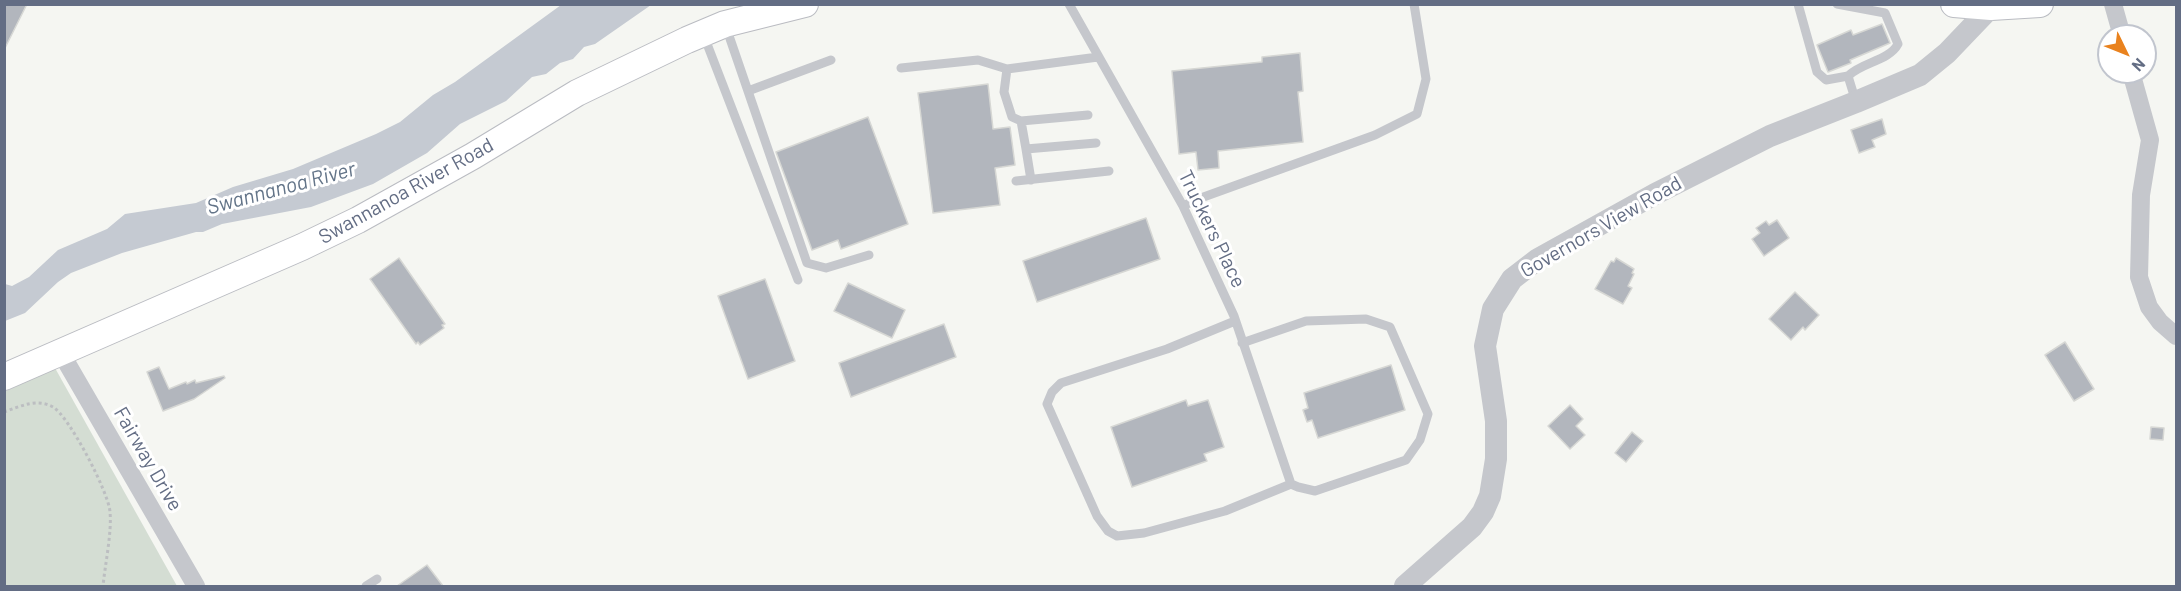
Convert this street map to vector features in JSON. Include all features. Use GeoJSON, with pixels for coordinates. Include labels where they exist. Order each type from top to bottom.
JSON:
{"type":"FeatureCollection","features":[{"type":"Feature","properties":{"kind":"main road","name":"Swannanoa River Road"},"geometry":{"type":"LineString","coordinates":[[4,376],[62,353],[358,220],[473,156],[578,93],[714,29],[805,4]]}},
{"type":"Feature","properties":{"kind":"main road"},"geometry":{"type":"LineString","coordinates":[[1954,4],[1991,7],[2040,4]]}},
{"type":"Feature","properties":{"kind":"street"},"geometry":{"type":"LineString","coordinates":[[2113,4],[2118,24]]}},
{"type":"Feature","properties":{"kind":"street","name":"Governors View Road"},"geometry":{"type":"LineString","coordinates":[[1405,586],[1472,527],[1488,501],[1496,459],[1496,421],[1485,345],[1493,309],[1512,279],[1539,259],[1655,194],[1770,136],[1920,75],[1947,53],[1991,7]]}},
{"type":"Feature","properties":{"kind":"street"},"geometry":{"type":"LineString","coordinates":[[2134,84],[2150,140],[2141,195],[2139,277],[2149,307],[2160,322],[2176,336]]}},
{"type":"Feature","properties":{"kind":"street","name":"Fairway Drive"},"geometry":{"type":"LineString","coordinates":[[62,353],[196,586]]}},
{"type":"Feature","properties":{"kind":"lane","name":"Truckers Place"},"geometry":{"type":"LineString","coordinates":[[1069,4],[1183,207],[1235,321],[1291,484]]}},
{"type":"Feature","properties":{"kind":"lane"},"geometry":{"type":"LineString","coordinates":[[1183,207],[1198,199],[1376,135],[1417,114],[1426,80],[1414,4]]}},
{"type":"Feature","properties":{"kind":"lane"},"geometry":{"type":"LineString","coordinates":[[1798,4],[1817,72],[1826,80],[1848,76],[1854,69],[1894,51],[1898,44],[1885,13],[1837,4]]}},
{"type":"Feature","properties":{"kind":"lane"},"geometry":{"type":"LineString","coordinates":[[714,29],[748,91],[807,263],[826,268],[869,255]]}},
{"type":"Feature","properties":{"kind":"lane"},"geometry":{"type":"LineString","coordinates":[[714,29],[798,280]]}},
{"type":"Feature","properties":{"kind":"lane"},"geometry":{"type":"LineString","coordinates":[[901,68],[978,60],[1007,69],[1098,57]]}},
{"type":"Feature","properties":{"kind":"lane"},"geometry":{"type":"LineString","coordinates":[[748,91],[831,60]]}},
{"type":"Feature","properties":{"kind":"lane"},"geometry":{"type":"LineString","coordinates":[[1007,69],[1004,92],[1012,117],[1021,121],[1088,115]]}},
{"type":"Feature","properties":{"kind":"lane"},"geometry":{"type":"LineString","coordinates":[[1848,76],[1856,102]]}},
{"type":"Feature","properties":{"kind":"lane"},"geometry":{"type":"LineString","coordinates":[[1021,121],[1031,180]]}},
{"type":"Feature","properties":{"kind":"lane"},"geometry":{"type":"LineString","coordinates":[[1026,149],[1096,143]]}},
{"type":"Feature","properties":{"kind":"lane"},"geometry":{"type":"LineString","coordinates":[[1016,181],[1109,171]]}},
{"type":"Feature","properties":{"kind":"lane"},"geometry":{"type":"LineString","coordinates":[[1235,321],[1167,349],[1061,382],[1052,392],[1047,405],[1097,516],[1108,531],[1117,536],[1144,533],[1225,511],[1291,484],[1315,491],[1406,460],[1420,440],[1428,414],[1390,327],[1366,319],[1306,321],[1242,343]]}},
{"type":"Feature","properties":{"kind":"lane"},"geometry":{"type":"LineString","coordinates":[[366,586],[377,579]]}},
{"type":"Feature","properties":{"kind":"path"},"geometry":{"type":"LineString","coordinates":[[4,412],[32,402],[55,407],[76,436],[96,471],[110,511],[103,586]]}},
{"type":"Feature","properties":{"kind":"shaded area"},"geometry":{"type":"Polygon","coordinates":[[[55,368],[177,586],[5,586],[4,392],[55,368]]]}},
{"type":"Feature","properties":{"kind":"water","name":"Swannanoa River"},"geometry":{"type":"Polygon","coordinates":[[[561,5],[651,5],[595,44],[584,47],[573,59],[560,63],[546,74],[532,77],[506,101],[460,124],[427,153],[373,184],[311,207],[222,224],[203,232],[122,253],[71,273],[25,313],[5,321],[5,284],[12,286],[29,277],[58,250],[107,229],[125,214],[196,203],[233,187],[293,169],[376,134],[400,122],[433,95],[455,82],[561,5]]]}},
{"type":"Feature","properties":{"kind":"building"},"geometry":{"type":"Polygon","coordinates":[[[4,4],[27,4],[4,50],[4,4]]]}},
{"type":"Feature","properties":{"kind":"building"},"geometry":{"type":"Polygon","coordinates":[[[1882,24],[1890,43],[1828,72],[1817,45],[1851,30],[1853,35],[1882,24]]]}},
{"type":"Feature","properties":{"kind":"building"},"geometry":{"type":"Polygon","coordinates":[[[1300,53],[1303,91],[1298,92],[1303,142],[1218,151],[1219,168],[1198,170],[1196,152],[1179,154],[1172,71],[1262,62],[1262,57],[1300,53]]]}},
{"type":"Feature","properties":{"kind":"building"},"geometry":{"type":"Polygon","coordinates":[[[988,84],[993,129],[1010,127],[1015,165],[995,168],[1000,205],[933,213],[918,93],[988,84]]]}},
{"type":"Feature","properties":{"kind":"building"},"geometry":{"type":"Polygon","coordinates":[[[868,117],[908,224],[841,249],[838,240],[812,250],[776,152],[868,117]]]}},
{"type":"Feature","properties":{"kind":"building"},"geometry":{"type":"Polygon","coordinates":[[[1882,119],[1886,134],[1872,140],[1875,147],[1859,153],[1851,130],[1882,119]]]}},
{"type":"Feature","properties":{"kind":"building"},"geometry":{"type":"Polygon","coordinates":[[[1146,218],[1160,259],[1037,302],[1023,261],[1146,218]]]}},
{"type":"Feature","properties":{"kind":"building"},"geometry":{"type":"Polygon","coordinates":[[[1777,220],[1789,238],[1764,256],[1752,239],[1760,233],[1756,228],[1766,221],[1769,225],[1777,220]]]}},
{"type":"Feature","properties":{"kind":"building"},"geometry":{"type":"Polygon","coordinates":[[[399,258],[445,324],[442,325],[444,328],[420,345],[418,342],[416,344],[370,279],[399,258]]]}},
{"type":"Feature","properties":{"kind":"building"},"geometry":{"type":"Polygon","coordinates":[[[1616,258],[1634,269],[1628,286],[1632,288],[1623,304],[1595,289],[1611,261],[1614,262],[1616,258]]]}},
{"type":"Feature","properties":{"kind":"building"},"geometry":{"type":"Polygon","coordinates":[[[765,279],[795,361],[748,379],[718,296],[765,279]]]}},
{"type":"Feature","properties":{"kind":"building"},"geometry":{"type":"Polygon","coordinates":[[[848,283],[905,310],[892,338],[834,311],[848,283]]]}},
{"type":"Feature","properties":{"kind":"building"},"geometry":{"type":"Polygon","coordinates":[[[1795,292],[1819,315],[1805,330],[1803,327],[1791,340],[1769,319],[1795,292]]]}},
{"type":"Feature","properties":{"kind":"building"},"geometry":{"type":"Polygon","coordinates":[[[944,324],[956,357],[851,397],[839,363],[944,324]]]}},
{"type":"Feature","properties":{"kind":"building"},"geometry":{"type":"Polygon","coordinates":[[[2065,342],[2094,389],[2074,401],[2045,355],[2065,342]]]}},
{"type":"Feature","properties":{"kind":"building"},"geometry":{"type":"Polygon","coordinates":[[[1391,365],[1405,410],[1318,438],[1312,420],[1307,422],[1303,410],[1308,408],[1304,393],[1391,365]]]}},
{"type":"Feature","properties":{"kind":"building"},"geometry":{"type":"Polygon","coordinates":[[[159,367],[169,389],[195,380],[196,383],[224,376],[225,378],[194,399],[163,411],[147,372],[159,367]]]}},
{"type":"Feature","properties":{"kind":"building"},"geometry":{"type":"Polygon","coordinates":[[[1186,400],[1188,406],[1208,400],[1224,447],[1204,454],[1207,461],[1132,487],[1111,427],[1186,400]]]}},
{"type":"Feature","properties":{"kind":"building"},"geometry":{"type":"Polygon","coordinates":[[[1570,405],[1583,419],[1576,426],[1585,435],[1570,449],[1548,426],[1570,405]]]}},
{"type":"Feature","properties":{"kind":"building"},"geometry":{"type":"Polygon","coordinates":[[[2151,427],[2164,428],[2163,440],[2150,439],[2151,427]]]}},
{"type":"Feature","properties":{"kind":"building"},"geometry":{"type":"Polygon","coordinates":[[[1632,432],[1643,441],[1626,462],[1615,453],[1632,432]]]}},
{"type":"Feature","properties":{"kind":"building"},"geometry":{"type":"Polygon","coordinates":[[[427,565],[443,586],[397,586],[427,565]]]}}]}
